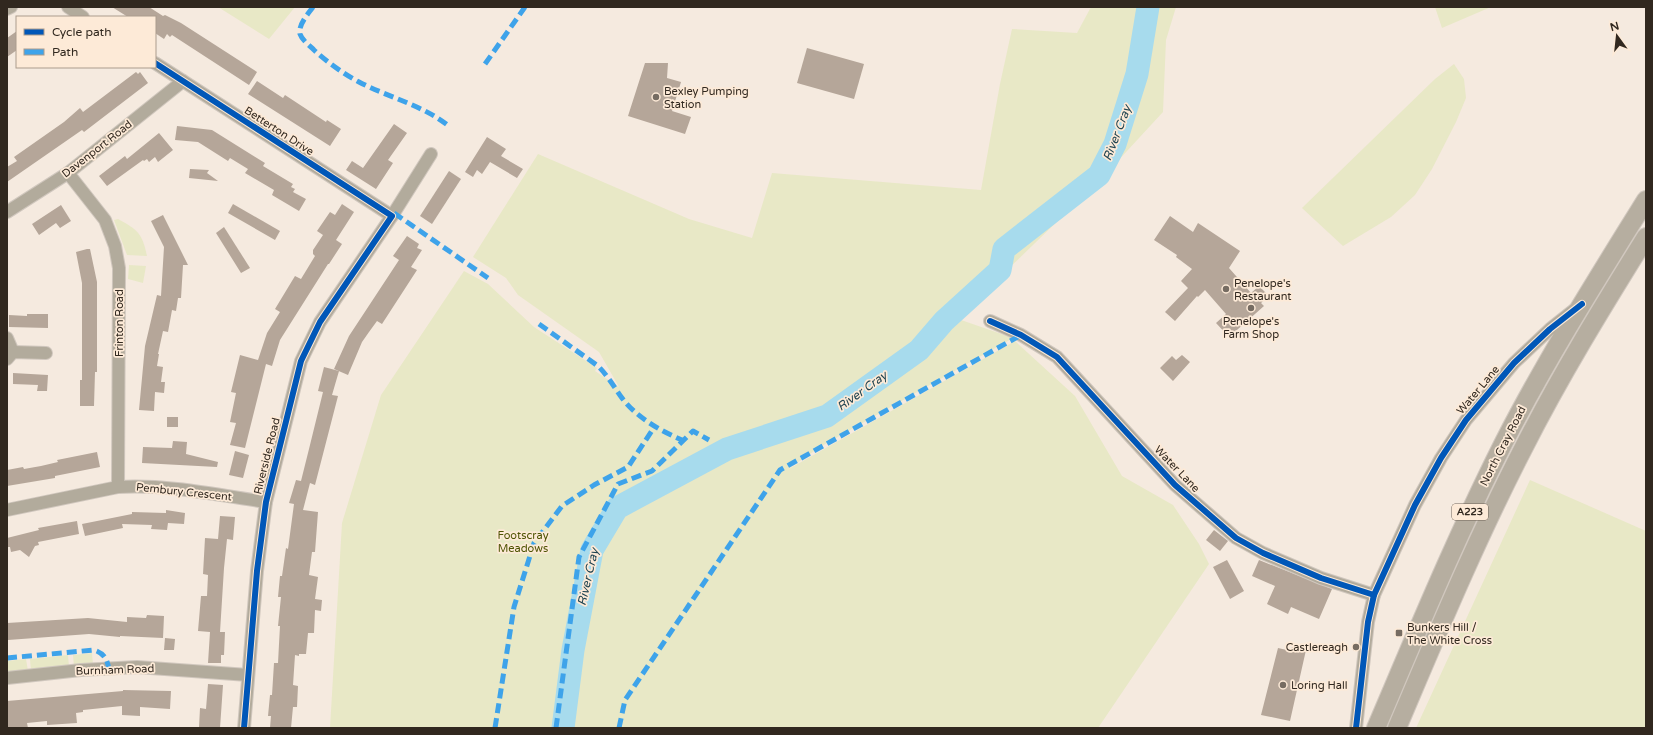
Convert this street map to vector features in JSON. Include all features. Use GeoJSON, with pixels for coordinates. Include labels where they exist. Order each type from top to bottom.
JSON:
{"type":"FeatureCollection","features":[{"type":"Feature","properties":{"kind":"main road","name":"North Cray Road"},"geometry":{"type":"LineString","coordinates":[[1376,728],[1464,522],[1505,441],[1546,364],[1646,200]]}},
{"type":"Feature","properties":{"kind":"main road","name":"North Cray Road"},"geometry":{"type":"LineString","coordinates":[[1397,728],[1480,537],[1523,449],[1566,368],[1646,237]]}},
{"type":"Feature","properties":{"kind":"street"},"geometry":{"type":"LineString","coordinates":[[7,10],[11,7]]}},
{"type":"Feature","properties":{"kind":"street"},"geometry":{"type":"LineString","coordinates":[[68,7],[82,16]]}},
{"type":"Feature","properties":{"kind":"street","name":"Betterton Drive"},"geometry":{"type":"LineString","coordinates":[[156,64],[392,216]]}},
{"type":"Feature","properties":{"kind":"street","name":"Davenport Road"},"geometry":{"type":"LineString","coordinates":[[7,212],[68,173],[183,81]]}},
{"type":"Feature","properties":{"kind":"street","name":"Riverside Road"},"geometry":{"type":"LineString","coordinates":[[244,728],[257,571],[266,502],[301,361],[320,322],[392,216],[431,154]]}},
{"type":"Feature","properties":{"kind":"street","name":"Frinton Road"},"geometry":{"type":"LineString","coordinates":[[68,173],[106,220],[115,246],[119,268],[118,487]]}},
{"type":"Feature","properties":{"kind":"street","name":"Water Lane"},"geometry":{"type":"LineString","coordinates":[[1356,728],[1368,622],[1374,595],[1415,505],[1441,458],[1466,420],[1514,363],[1550,329],[1582,304]]}},
{"type":"Feature","properties":{"kind":"street","name":"Water Lane"},"geometry":{"type":"LineString","coordinates":[[990,321],[1021,335],[1057,357],[1175,485],[1236,538],[1263,553],[1321,578],[1374,595]]}},
{"type":"Feature","properties":{"kind":"street"},"geometry":{"type":"LineString","coordinates":[[7,338],[10,356],[46,353]]}},
{"type":"Feature","properties":{"kind":"street","name":"Pembury Crescent"},"geometry":{"type":"LineString","coordinates":[[7,510],[118,487],[136,486],[165,488],[266,502]]}},
{"type":"Feature","properties":{"kind":"street","name":"Burnham Road"},"geometry":{"type":"LineString","coordinates":[[7,678],[81,670],[137,667],[248,675]]}},
{"type":"Feature","properties":{"kind":"green space"},"geometry":{"type":"Polygon","coordinates":[[[218,7],[295,7],[269,39],[218,7]]]}},
{"type":"Feature","properties":{"kind":"green space","name":"Footscray Meadows"},"geometry":{"type":"Polygon","coordinates":[[[1091,7],[1176,7],[1166,40],[1163,112],[1103,177],[966,310],[966,294],[938,312],[1013,338],[820,447],[787,470],[1015,341],[1075,396],[1122,476],[1173,505],[1199,544],[1209,564],[1098,728],[330,728],[342,523],[381,395],[464,271],[488,284],[534,327],[597,368],[595,371],[619,387],[599,352],[518,295],[506,278],[473,257],[538,154],[689,219],[752,238],[772,173],[981,190],[1000,84],[1012,29],[1077,33],[1091,7]]]}},
{"type":"Feature","properties":{"kind":"green space"},"geometry":{"type":"Polygon","coordinates":[[[1435,7],[1491,7],[1442,28],[1435,7]]]}},
{"type":"Feature","properties":{"kind":"green space"},"geometry":{"type":"Polygon","coordinates":[[[1454,64],[1464,79],[1466,98],[1456,122],[1432,169],[1415,195],[1391,217],[1343,246],[1302,208],[1435,79],[1454,64]]]}},
{"type":"Feature","properties":{"kind":"green space"},"geometry":{"type":"Polygon","coordinates":[[[118,219],[135,229],[141,237],[147,256],[127,255],[114,220],[118,219]]]}},
{"type":"Feature","properties":{"kind":"green space"},"geometry":{"type":"Polygon","coordinates":[[[129,265],[146,266],[143,283],[128,279],[129,265]]]}},
{"type":"Feature","properties":{"kind":"green space"},"geometry":{"type":"Polygon","coordinates":[[[1530,480],[1646,531],[1646,728],[1416,728],[1530,480]]]}},
{"type":"Feature","properties":{"kind":"green space"},"geometry":{"type":"Polygon","coordinates":[[[92,653],[93,665],[74,667],[73,655],[92,653]]]}},
{"type":"Feature","properties":{"kind":"green space"},"geometry":{"type":"Polygon","coordinates":[[[68,655],[69,667],[31,671],[30,659],[68,655]]]}},
{"type":"Feature","properties":{"kind":"green space"},"geometry":{"type":"Polygon","coordinates":[[[26,659],[28,671],[7,673],[7,661],[26,659]]]}},
{"type":"Feature","properties":{"kind":"building"},"geometry":{"type":"Polygon","coordinates":[[[112,7],[149,7],[163,16],[165,15],[181,23],[257,72],[249,85],[172,35],[170,37],[167,34],[164,39],[156,34],[156,16],[126,16],[112,7]]]}},
{"type":"Feature","properties":{"kind":"building"},"geometry":{"type":"Polygon","coordinates":[[[16,32],[16,51],[7,57],[7,38],[16,32]]]}},
{"type":"Feature","properties":{"kind":"building"},"geometry":{"type":"Polygon","coordinates":[[[807,48],[864,64],[854,99],[797,83],[807,48]]]}},
{"type":"Feature","properties":{"kind":"building","name":"Bexley Pumping Station"},"geometry":{"type":"Polygon","coordinates":[[[645,63],[668,63],[667,78],[681,82],[672,111],[691,117],[685,134],[628,116],[645,63]]]}},
{"type":"Feature","properties":{"kind":"building"},"geometry":{"type":"Polygon","coordinates":[[[136,72],[138,74],[140,72],[148,83],[84,132],[82,130],[7,182],[7,167],[17,161],[14,157],[64,122],[80,108],[83,112],[136,72]]]}},
{"type":"Feature","properties":{"kind":"building"},"geometry":{"type":"Polygon","coordinates":[[[257,81],[283,98],[285,95],[326,122],[327,120],[341,129],[330,146],[248,94],[257,81]]]}},
{"type":"Feature","properties":{"kind":"building"},"geometry":{"type":"Polygon","coordinates":[[[394,124],[407,133],[388,160],[393,163],[376,189],[346,170],[352,161],[363,168],[394,124]]]}},
{"type":"Feature","properties":{"kind":"building"},"geometry":{"type":"Polygon","coordinates":[[[177,126],[212,130],[265,163],[263,166],[293,184],[291,187],[295,189],[293,192],[306,199],[299,211],[272,195],[274,190],[245,173],[248,169],[230,158],[228,161],[198,142],[175,140],[177,126]]]}},
{"type":"Feature","properties":{"kind":"building"},"geometry":{"type":"Polygon","coordinates":[[[159,133],[173,150],[158,162],[155,157],[149,162],[147,159],[144,161],[143,160],[107,186],[99,176],[125,156],[127,159],[159,133]]]}},
{"type":"Feature","properties":{"kind":"building"},"geometry":{"type":"Polygon","coordinates":[[[487,137],[506,149],[501,156],[523,169],[517,178],[490,162],[482,174],[477,170],[473,177],[465,172],[487,137]]]}},
{"type":"Feature","properties":{"kind":"building"},"geometry":{"type":"Polygon","coordinates":[[[190,169],[209,170],[207,173],[218,181],[189,178],[190,169]]]}},
{"type":"Feature","properties":{"kind":"building"},"geometry":{"type":"Polygon","coordinates":[[[449,171],[461,179],[432,224],[420,216],[449,171]]]}},
{"type":"Feature","properties":{"kind":"building"},"geometry":{"type":"Polygon","coordinates":[[[233,204],[280,231],[275,240],[228,213],[233,204]]]}},
{"type":"Feature","properties":{"kind":"building"},"geometry":{"type":"Polygon","coordinates":[[[342,204],[354,212],[336,240],[342,244],[280,340],[272,366],[266,364],[245,448],[230,445],[236,423],[230,422],[236,393],[231,392],[240,355],[258,360],[267,333],[280,312],[275,309],[295,276],[301,279],[315,256],[313,254],[313,250],[323,235],[317,231],[330,212],[335,215],[342,204]]]}},
{"type":"Feature","properties":{"kind":"building"},"geometry":{"type":"Polygon","coordinates":[[[61,205],[71,221],[60,228],[56,223],[39,235],[32,224],[61,205]]]}},
{"type":"Feature","properties":{"kind":"building"},"geometry":{"type":"Polygon","coordinates":[[[163,215],[188,265],[183,265],[181,298],[178,298],[176,311],[172,310],[168,332],[163,331],[158,354],[157,366],[163,367],[161,382],[165,382],[164,393],[155,392],[154,411],[139,410],[145,346],[157,295],[161,296],[164,247],[151,221],[163,215]]]}},
{"type":"Feature","properties":{"kind":"building"},"geometry":{"type":"Polygon","coordinates":[[[1170,216],[1193,232],[1198,223],[1240,251],[1229,268],[1251,293],[1259,286],[1269,296],[1261,303],[1264,306],[1229,337],[1216,323],[1226,314],[1205,290],[1198,297],[1197,296],[1175,321],[1165,312],[1188,288],[1181,281],[1192,269],[1176,257],[1177,255],[1154,240],[1170,216]]]}},
{"type":"Feature","properties":{"kind":"building"},"geometry":{"type":"Polygon","coordinates":[[[224,227],[250,268],[241,273],[216,233],[224,227]]]}},
{"type":"Feature","properties":{"kind":"building"},"geometry":{"type":"Polygon","coordinates":[[[407,236],[419,244],[417,248],[422,250],[411,267],[417,270],[382,324],[377,321],[362,342],[348,375],[334,369],[349,336],[399,260],[393,256],[407,236]]]}},
{"type":"Feature","properties":{"kind":"building"},"geometry":{"type":"Polygon","coordinates":[[[90,249],[97,282],[97,372],[95,372],[94,406],[80,406],[80,380],[82,380],[82,283],[76,252],[90,249]]]}},
{"type":"Feature","properties":{"kind":"building"},"geometry":{"type":"Polygon","coordinates":[[[27,314],[48,314],[48,328],[9,327],[9,315],[27,316],[27,314]]]}},
{"type":"Feature","properties":{"kind":"building"},"geometry":{"type":"Polygon","coordinates":[[[1182,355],[1190,362],[1173,381],[1160,368],[1172,356],[1176,360],[1182,355]]]}},
{"type":"Feature","properties":{"kind":"building"},"geometry":{"type":"Polygon","coordinates":[[[324,367],[339,371],[332,395],[338,396],[315,485],[310,483],[303,510],[318,512],[315,552],[312,552],[309,575],[318,577],[315,599],[322,600],[321,611],[315,610],[314,633],[308,633],[306,654],[299,654],[299,656],[295,655],[293,685],[298,686],[297,707],[293,707],[291,728],[270,728],[271,716],[268,716],[270,695],[272,695],[274,663],[278,663],[280,626],[278,626],[281,597],[278,597],[280,576],[282,576],[286,548],[288,549],[294,504],[289,503],[296,480],[301,481],[323,392],[318,391],[324,367]]]}},
{"type":"Feature","properties":{"kind":"building"},"geometry":{"type":"Polygon","coordinates":[[[13,373],[48,375],[47,391],[37,391],[38,385],[13,384],[13,373]]]}},
{"type":"Feature","properties":{"kind":"building"},"geometry":{"type":"Polygon","coordinates":[[[167,417],[178,417],[178,427],[167,427],[167,417]]]}},
{"type":"Feature","properties":{"kind":"building"},"geometry":{"type":"Polygon","coordinates":[[[173,441],[187,442],[186,454],[218,462],[217,467],[142,463],[143,447],[172,448],[173,441]]]}},
{"type":"Feature","properties":{"kind":"building"},"geometry":{"type":"Polygon","coordinates":[[[235,451],[249,455],[243,478],[229,475],[235,451]]]}},
{"type":"Feature","properties":{"kind":"building"},"geometry":{"type":"Polygon","coordinates":[[[97,452],[100,467],[55,476],[55,478],[7,486],[7,470],[41,466],[58,462],[57,460],[97,452]]]}},
{"type":"Feature","properties":{"kind":"building"},"geometry":{"type":"Polygon","coordinates":[[[166,510],[185,513],[184,524],[168,523],[167,530],[151,529],[152,525],[122,524],[123,528],[85,536],[82,524],[132,514],[132,512],[166,513],[166,510]]]}},
{"type":"Feature","properties":{"kind":"building"},"geometry":{"type":"Polygon","coordinates":[[[220,516],[235,517],[233,540],[227,539],[224,568],[220,632],[225,632],[224,655],[221,655],[221,663],[208,663],[210,632],[198,631],[201,596],[207,596],[208,575],[203,574],[205,538],[218,539],[220,516]]]}},
{"type":"Feature","properties":{"kind":"building"},"geometry":{"type":"Polygon","coordinates":[[[77,521],[79,534],[38,542],[39,545],[35,546],[29,557],[20,550],[11,552],[10,547],[7,547],[7,538],[39,530],[38,528],[77,521]]]}},
{"type":"Feature","properties":{"kind":"building"},"geometry":{"type":"Polygon","coordinates":[[[1214,530],[1228,541],[1220,551],[1206,540],[1214,530]]]}},
{"type":"Feature","properties":{"kind":"building"},"geometry":{"type":"Polygon","coordinates":[[[1227,560],[1244,591],[1230,599],[1213,567],[1227,560]]]}},
{"type":"Feature","properties":{"kind":"building"},"geometry":{"type":"Polygon","coordinates":[[[1259,560],[1332,589],[1319,619],[1291,607],[1288,614],[1267,604],[1275,586],[1252,576],[1259,560]]]}},
{"type":"Feature","properties":{"kind":"building"},"geometry":{"type":"Polygon","coordinates":[[[147,615],[164,616],[163,638],[120,637],[89,634],[8,640],[7,623],[88,618],[127,622],[127,617],[146,618],[147,615]]]}},
{"type":"Feature","properties":{"kind":"building"},"geometry":{"type":"Polygon","coordinates":[[[165,638],[175,639],[174,650],[164,650],[165,638]]]}},
{"type":"Feature","properties":{"kind":"building","name":"Loring Hall"},"geometry":{"type":"Polygon","coordinates":[[[1292,647],[1306,650],[1290,721],[1261,715],[1278,648],[1291,651],[1292,647]]]}},
{"type":"Feature","properties":{"kind":"building"},"geometry":{"type":"Polygon","coordinates":[[[208,684],[223,685],[220,728],[199,728],[200,708],[206,709],[208,684]]]}},
{"type":"Feature","properties":{"kind":"building"},"geometry":{"type":"Polygon","coordinates":[[[123,690],[171,691],[170,709],[140,707],[140,716],[122,715],[122,706],[83,710],[83,712],[76,713],[77,723],[47,725],[47,721],[27,723],[28,728],[7,727],[7,701],[123,690]]]}},
{"type":"Feature","properties":{"kind":"waterway","name":"River Cray"},"geometry":{"type":"LineString","coordinates":[[563,728],[573,650],[592,550],[617,508],[727,449],[827,416],[919,350],[944,321],[1000,270],[1004,249],[1099,175],[1115,144],[1137,74],[1148,7]]}},
{"type":"Feature","properties":{"kind":"marked path"},"geometry":{"type":"LineString","coordinates":[[313,7],[300,27],[300,34],[304,41],[336,68],[347,75],[371,88],[418,107],[440,119],[450,127]]}},
{"type":"Feature","properties":{"kind":"marked path"},"geometry":{"type":"LineString","coordinates":[[485,64],[525,7]]}},
{"type":"Feature","properties":{"kind":"marked path"},"geometry":{"type":"LineString","coordinates":[[394,213],[488,278]]}},
{"type":"Feature","properties":{"kind":"marked path"},"geometry":{"type":"LineString","coordinates":[[539,324],[598,366],[622,398],[642,418],[682,440]]}},
{"type":"Feature","properties":{"kind":"marked path"},"geometry":{"type":"LineString","coordinates":[[619,728],[625,700],[780,470],[1021,335]]}},
{"type":"Feature","properties":{"kind":"marked path"},"geometry":{"type":"LineString","coordinates":[[495,728],[514,607],[534,543],[562,506],[594,485],[628,467],[655,426]]}},
{"type":"Feature","properties":{"kind":"marked path"},"geometry":{"type":"LineString","coordinates":[[556,728],[579,557],[618,484],[652,471],[693,431],[709,440]]}},
{"type":"Feature","properties":{"kind":"marked path"},"geometry":{"type":"LineString","coordinates":[[7,658],[94,650],[104,657],[109,669]]}},
{"type":"Feature","properties":{"kind":"cycle path"},"geometry":{"type":"LineString","coordinates":[[156,64],[392,216],[320,322],[301,361],[266,502],[257,571],[244,728]]}},
{"type":"Feature","properties":{"kind":"cycle path"},"geometry":{"type":"LineString","coordinates":[[1356,728],[1368,622],[1374,595],[1415,505],[1441,458],[1466,420],[1514,363],[1550,329],[1582,304]]}},
{"type":"Feature","properties":{"kind":"cycle path"},"geometry":{"type":"LineString","coordinates":[[990,321],[1021,335],[1057,357],[1175,485],[1236,538],[1263,553],[1321,578],[1374,595]]}},
{"type":"Feature","properties":{"kind":"place","name":"Bexley Pumping Station"},"geometry":{"type":"Point","coordinates":[656,97]}},
{"type":"Feature","properties":{"kind":"place","name":"Penelope's Restaurant"},"geometry":{"type":"Point","coordinates":[1226,289]}},
{"type":"Feature","properties":{"kind":"place","name":"Penelope's Farm Shop"},"geometry":{"type":"Point","coordinates":[1251,308]}},
{"type":"Feature","properties":{"kind":"place","name":"Bunkers Hill / The White Cross"},"geometry":{"type":"Point","coordinates":[1399,633]}},
{"type":"Feature","properties":{"kind":"place","name":"Castlereagh"},"geometry":{"type":"Point","coordinates":[1356,647]}},
{"type":"Feature","properties":{"kind":"place","name":"Loring Hall"},"geometry":{"type":"Point","coordinates":[1283,685]}}]}
